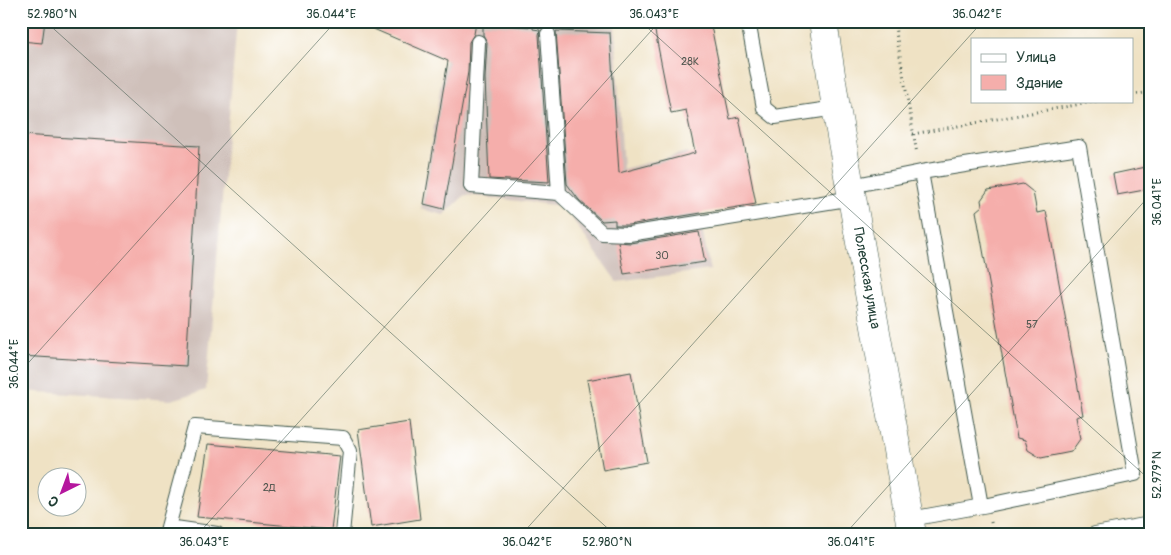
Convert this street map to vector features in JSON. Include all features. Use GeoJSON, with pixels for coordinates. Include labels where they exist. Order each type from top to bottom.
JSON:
{"type":"FeatureCollection","features":[{"type":"Feature","properties":{"kind":"street","name":"Полесская улица"},"geometry":{"type":"LineString","coordinates":[[823,21],[836,108],[911,526]]}},
{"type":"Feature","properties":{"kind":"lane"},"geometry":{"type":"LineString","coordinates":[[748,21],[764,108],[775,117],[836,108]]}},
{"type":"Feature","properties":{"kind":"lane"},"geometry":{"type":"LineString","coordinates":[[548,34],[559,193]]}},
{"type":"Feature","properties":{"kind":"lane"},"geometry":{"type":"LineString","coordinates":[[478,42],[471,186],[559,193],[602,232],[629,234],[852,192],[921,172],[1079,147],[1134,474],[981,506],[911,526]]}},
{"type":"Feature","properties":{"kind":"lane"},"geometry":{"type":"LineString","coordinates":[[921,172],[981,506]]}},
{"type":"Feature","properties":{"kind":"lane"},"geometry":{"type":"LineString","coordinates":[[217,534],[168,530],[195,427],[343,438],[350,451],[342,534]]}},
{"type":"Feature","properties":{"kind":"lane"},"geometry":{"type":"LineString","coordinates":[[1095,534],[1150,524]]}},
{"type":"Feature","properties":{"kind":"path"},"geometry":{"type":"LineString","coordinates":[[894,21],[921,172]]}},
{"type":"Feature","properties":{"kind":"path"},"geometry":{"type":"LineString","coordinates":[[1134,95],[1150,92]]}},
{"type":"Feature","properties":{"kind":"path"},"geometry":{"type":"LineString","coordinates":[[913,134],[1092,102]]}},
{"type":"Feature","properties":{"kind":"shaded area"},"geometry":{"type":"Polygon","coordinates":[[[21,21],[237,21],[206,390],[171,400],[21,391],[21,21]]]}},
{"type":"Feature","properties":{"kind":"shaded area"},"geometry":{"type":"Polygon","coordinates":[[[447,21],[507,21],[615,27],[623,169],[687,152],[710,270],[617,282],[563,206],[465,195],[444,215],[421,209],[445,58],[447,21]]]}},
{"type":"Feature","properties":{"kind":"building"},"geometry":{"type":"Polygon","coordinates":[[[21,21],[45,21],[42,43],[21,41],[21,21]]]}},
{"type":"Feature","properties":{"kind":"building"},"geometry":{"type":"Polygon","coordinates":[[[355,21],[468,21],[468,23],[476,23],[474,34],[469,42],[468,72],[444,209],[424,204],[448,61],[355,21]]]}},
{"type":"Feature","properties":{"kind":"building"},"geometry":{"type":"Polygon","coordinates":[[[653,21],[710,21],[730,119],[739,117],[756,204],[628,225],[615,225],[615,220],[602,221],[579,200],[567,184],[556,31],[610,33],[619,173],[695,153],[686,110],[671,113],[653,21]]]}},
{"type":"Feature","properties":{"kind":"building"},"geometry":{"type":"Polygon","coordinates":[[[483,24],[533,27],[533,29],[540,30],[549,182],[489,179],[485,78],[487,42],[483,35],[483,24]]]}},
{"type":"Feature","properties":{"kind":"building"},"geometry":{"type":"Polygon","coordinates":[[[21,135],[199,146],[186,366],[21,356],[21,135]]]}},
{"type":"Feature","properties":{"kind":"building"},"geometry":{"type":"Polygon","coordinates":[[[1146,167],[1150,189],[1117,195],[1113,174],[1146,167]]]}},
{"type":"Feature","properties":{"kind":"building"},"geometry":{"type":"Polygon","coordinates":[[[1023,184],[1033,192],[1037,213],[1046,211],[1083,415],[1076,417],[1080,439],[1071,452],[1041,458],[1028,450],[1025,440],[1017,438],[976,211],[982,206],[981,200],[988,190],[1023,184]]]}},
{"type":"Feature","properties":{"kind":"building"},"geometry":{"type":"Polygon","coordinates":[[[699,232],[705,262],[624,274],[618,242],[630,243],[699,232]]]}},
{"type":"Feature","properties":{"kind":"building"},"geometry":{"type":"Polygon","coordinates":[[[631,372],[647,462],[603,470],[587,380],[631,372]]]}},
{"type":"Feature","properties":{"kind":"building"},"geometry":{"type":"Polygon","coordinates":[[[409,422],[420,519],[371,527],[358,430],[409,422]]]}},
{"type":"Feature","properties":{"kind":"building"},"geometry":{"type":"Polygon","coordinates":[[[208,444],[340,456],[331,530],[197,517],[208,444]]]}}]}
